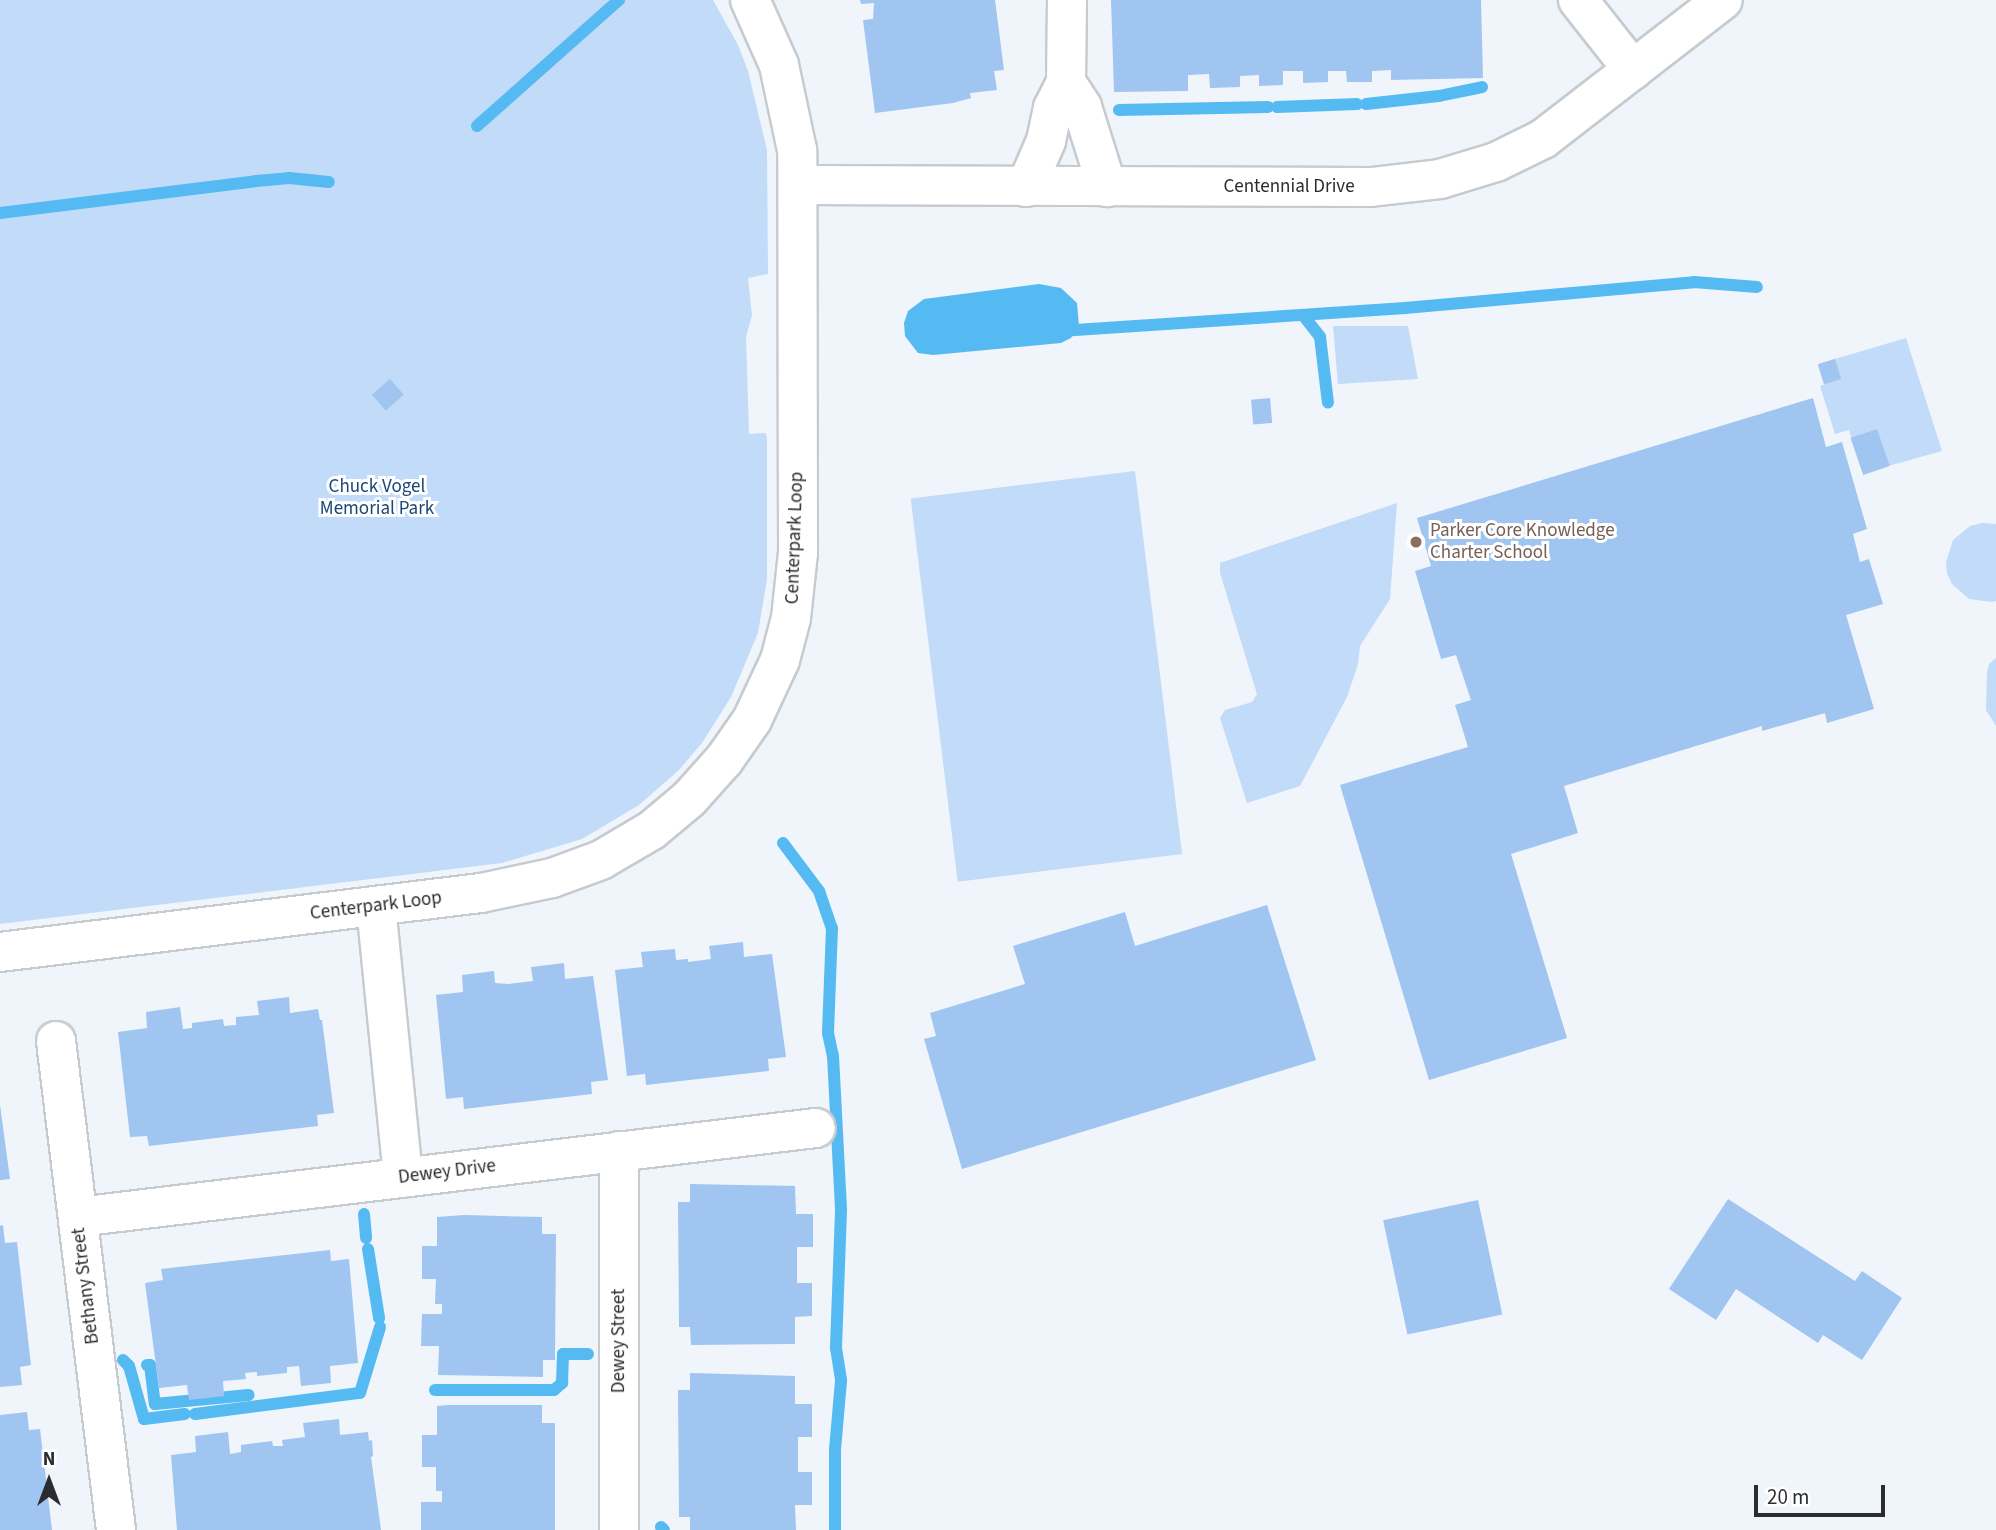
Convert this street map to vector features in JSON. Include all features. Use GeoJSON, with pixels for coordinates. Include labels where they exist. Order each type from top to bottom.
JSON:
{"type":"FeatureCollection","features":[{"type":"Feature","properties":{"kind":"street","name":"Centerpark Loop"},"geometry":{"type":"LineString","coordinates":[[0,952],[376,906],[519,886],[559,876],[601,860],[652,830],[689,799],[724,760],[751,720],[782,653],[796,585],[799,185],[796,142],[786,88],[770,40],[750,0]]}},
{"type":"Feature","properties":{"kind":"street"},"geometry":{"type":"LineString","coordinates":[[1026,187],[1046,141],[1053,108],[1066,82],[1068,0]]}},
{"type":"Feature","properties":{"kind":"street"},"geometry":{"type":"LineString","coordinates":[[1578,0],[1633,70]]}},
{"type":"Feature","properties":{"kind":"street","name":"Centennial Drive"},"geometry":{"type":"LineString","coordinates":[[799,185],[1371,187],[1440,179],[1496,162],[1543,139],[1723,0]]}},
{"type":"Feature","properties":{"kind":"street"},"geometry":{"type":"LineString","coordinates":[[1066,82],[1082,107],[1107,187]]}},
{"type":"Feature","properties":{"kind":"street"},"geometry":{"type":"LineString","coordinates":[[376,906],[403,1178]]}},
{"type":"Feature","properties":{"kind":"street","name":"Bethany Street"},"geometry":{"type":"LineString","coordinates":[[56,1041],[116,1530]]}},
{"type":"Feature","properties":{"kind":"street","name":"Dewey Drive"},"geometry":{"type":"LineString","coordinates":[[78,1217],[816,1128]]}},
{"type":"Feature","properties":{"kind":"street","name":"Dewey Street"},"geometry":{"type":"LineString","coordinates":[[619,1152],[619,1530]]}},
{"type":"Feature","properties":{"kind":"green space","name":"Chuck Vogel Memorial Park"},"geometry":{"type":"Polygon","coordinates":[[[0,0],[713,0],[738,45],[748,71],[767,150],[768,274],[748,278],[752,315],[746,337],[749,434],[766,433],[767,439],[767,579],[758,633],[731,697],[702,743],[678,771],[639,805],[582,839],[502,863],[0,924],[0,0]]]}},
{"type":"Feature","properties":{"kind":"green space"},"geometry":{"type":"Polygon","coordinates":[[[1333,326],[1408,326],[1418,379],[1338,384],[1333,326]]]}},
{"type":"Feature","properties":{"kind":"green space"},"geometry":{"type":"Polygon","coordinates":[[[1906,338],[1942,451],[1863,473],[1849,430],[1835,434],[1820,386],[1825,384],[1818,364],[1906,338]]]}},
{"type":"Feature","properties":{"kind":"green space"},"geometry":{"type":"Polygon","coordinates":[[[1135,471],[1182,854],[958,882],[911,499],[1135,471]]]}},
{"type":"Feature","properties":{"kind":"green space"},"geometry":{"type":"Polygon","coordinates":[[[1397,503],[1390,599],[1360,646],[1358,664],[1347,697],[1300,786],[1247,803],[1220,718],[1225,710],[1252,702],[1257,694],[1220,573],[1220,563],[1397,503]]]}},
{"type":"Feature","properties":{"kind":"green space"},"geometry":{"type":"Polygon","coordinates":[[[1996,524],[1996,601],[1992,602],[1969,599],[1952,584],[1947,573],[1946,562],[1953,540],[1970,526],[1996,524]]]}},
{"type":"Feature","properties":{"kind":"green space"},"geometry":{"type":"Polygon","coordinates":[[[1996,658],[1996,726],[1986,710],[1987,673],[1989,664],[1996,658]]]}},
{"type":"Feature","properties":{"kind":"water"},"geometry":{"type":"Polygon","coordinates":[[[1039,284],[1061,288],[1077,303],[1079,326],[1071,338],[1061,343],[933,355],[918,353],[905,336],[904,323],[908,311],[924,299],[1039,284]]]}},
{"type":"Feature","properties":{"kind":"building"},"geometry":{"type":"Polygon","coordinates":[[[860,0],[995,0],[1004,70],[994,71],[997,90],[970,93],[971,98],[953,103],[875,113],[863,20],[873,19],[874,3],[861,4],[860,0]]]}},
{"type":"Feature","properties":{"kind":"building"},"geometry":{"type":"Polygon","coordinates":[[[1111,0],[1481,0],[1483,78],[1391,80],[1391,70],[1372,71],[1372,82],[1347,82],[1346,71],[1328,71],[1328,82],[1303,83],[1303,71],[1283,71],[1283,85],[1259,86],[1259,75],[1240,76],[1240,87],[1210,88],[1209,74],[1188,75],[1188,91],[1114,92],[1111,0]]]}},
{"type":"Feature","properties":{"kind":"building"},"geometry":{"type":"Polygon","coordinates":[[[1835,359],[1841,379],[1824,384],[1818,364],[1835,359]]]}},
{"type":"Feature","properties":{"kind":"building"},"geometry":{"type":"Polygon","coordinates":[[[390,379],[404,395],[386,411],[372,395],[390,379]]]}},
{"type":"Feature","properties":{"kind":"building"},"geometry":{"type":"Polygon","coordinates":[[[1270,398],[1272,423],[1253,425],[1251,400],[1270,398]]]}},
{"type":"Feature","properties":{"kind":"building"},"geometry":{"type":"Polygon","coordinates":[[[1813,398],[1826,447],[1842,442],[1867,529],[1853,534],[1860,562],[1869,559],[1883,604],[1846,615],[1874,709],[1827,723],[1825,713],[1762,731],[1762,726],[1564,786],[1578,833],[1511,854],[1567,1038],[1429,1080],[1340,785],[1468,747],[1455,705],[1471,700],[1456,655],[1441,659],[1415,571],[1431,566],[1417,518],[1813,398]]]}},
{"type":"Feature","properties":{"kind":"building"},"geometry":{"type":"Polygon","coordinates":[[[1877,429],[1890,466],[1863,475],[1851,438],[1877,429]]]}},
{"type":"Feature","properties":{"kind":"building"},"geometry":{"type":"Polygon","coordinates":[[[1267,905],[1316,1060],[962,1169],[924,1039],[936,1036],[930,1013],[1025,984],[1013,946],[1125,912],[1135,946],[1267,905]]]}},
{"type":"Feature","properties":{"kind":"building"},"geometry":{"type":"Polygon","coordinates":[[[743,942],[744,957],[772,954],[786,1057],[768,1059],[769,1071],[646,1085],[645,1074],[627,1076],[615,970],[643,967],[641,952],[675,949],[676,960],[688,959],[688,962],[711,959],[709,946],[743,942]]]}},
{"type":"Feature","properties":{"kind":"building"},"geometry":{"type":"Polygon","coordinates":[[[564,963],[565,979],[593,976],[608,1080],[591,1082],[592,1094],[464,1109],[463,1097],[446,1099],[436,995],[463,992],[462,975],[494,971],[495,983],[508,984],[533,981],[531,967],[564,963]]]}},
{"type":"Feature","properties":{"kind":"building"},"geometry":{"type":"Polygon","coordinates":[[[289,997],[290,1013],[318,1009],[322,1020],[334,1113],[317,1115],[318,1126],[149,1146],[147,1136],[130,1137],[118,1032],[147,1028],[146,1012],[180,1007],[183,1029],[192,1028],[192,1023],[223,1019],[224,1026],[236,1025],[236,1017],[259,1015],[257,1001],[289,997]]]}},
{"type":"Feature","properties":{"kind":"building"},"geometry":{"type":"Polygon","coordinates":[[[0,1105],[10,1179],[0,1180],[0,1105]]]}},
{"type":"Feature","properties":{"kind":"building"},"geometry":{"type":"Polygon","coordinates":[[[690,1184],[795,1186],[796,1214],[813,1214],[813,1247],[797,1247],[797,1283],[812,1283],[812,1316],[795,1317],[795,1344],[691,1345],[690,1327],[679,1327],[678,1202],[690,1202],[690,1184]]]}},
{"type":"Feature","properties":{"kind":"building"},"geometry":{"type":"Polygon","coordinates":[[[1728,1199],[1855,1281],[1862,1271],[1902,1298],[1862,1360],[1823,1335],[1818,1343],[1736,1289],[1716,1320],[1669,1289],[1728,1199]]]}},
{"type":"Feature","properties":{"kind":"building"},"geometry":{"type":"Polygon","coordinates":[[[1478,1200],[1502,1314],[1407,1335],[1383,1220],[1478,1200]]]}},
{"type":"Feature","properties":{"kind":"building"},"geometry":{"type":"Polygon","coordinates":[[[437,1217],[542,1217],[542,1234],[556,1234],[555,1360],[543,1360],[543,1377],[438,1375],[439,1346],[421,1346],[422,1314],[442,1314],[442,1304],[435,1304],[436,1279],[422,1279],[422,1246],[437,1246],[437,1217]]]}},
{"type":"Feature","properties":{"kind":"building"},"geometry":{"type":"Polygon","coordinates":[[[3,1225],[5,1243],[17,1242],[31,1365],[20,1367],[22,1385],[0,1387],[0,1226],[3,1225]]]}},
{"type":"Feature","properties":{"kind":"building"},"geometry":{"type":"Polygon","coordinates":[[[330,1250],[331,1261],[349,1259],[358,1363],[330,1366],[331,1383],[301,1386],[299,1366],[287,1367],[287,1373],[257,1376],[257,1372],[245,1373],[246,1379],[223,1381],[224,1396],[189,1400],[187,1385],[159,1388],[145,1283],[163,1280],[161,1269],[330,1250]]]}},
{"type":"Feature","properties":{"kind":"building"},"geometry":{"type":"Polygon","coordinates":[[[690,1373],[795,1376],[795,1404],[812,1404],[812,1437],[798,1437],[798,1472],[812,1472],[812,1505],[795,1505],[796,1530],[690,1530],[690,1517],[679,1517],[678,1390],[690,1390],[690,1373]]]}},
{"type":"Feature","properties":{"kind":"building"},"geometry":{"type":"Polygon","coordinates":[[[542,1405],[542,1423],[555,1423],[555,1530],[421,1530],[421,1502],[442,1502],[442,1491],[436,1491],[436,1467],[422,1467],[422,1435],[437,1435],[437,1406],[542,1405]]]}},
{"type":"Feature","properties":{"kind":"building"},"geometry":{"type":"Polygon","coordinates":[[[27,1412],[29,1430],[40,1429],[52,1530],[0,1530],[0,1415],[27,1412]]]}},
{"type":"Feature","properties":{"kind":"building"},"geometry":{"type":"Polygon","coordinates":[[[339,1419],[340,1435],[368,1432],[369,1441],[372,1440],[371,1457],[381,1530],[177,1530],[171,1455],[196,1452],[195,1436],[228,1432],[230,1454],[241,1452],[241,1445],[272,1441],[273,1446],[283,1446],[282,1440],[305,1437],[303,1423],[339,1419]]]}},
{"type":"Feature","properties":{"kind":"waterway"},"geometry":{"type":"LineString","coordinates":[[477,126],[619,0]]}},
{"type":"Feature","properties":{"kind":"waterway"},"geometry":{"type":"LineString","coordinates":[[1366,104],[1439,96],[1482,87]]}},
{"type":"Feature","properties":{"kind":"waterway"},"geometry":{"type":"LineString","coordinates":[[1277,107],[1357,104]]}},
{"type":"Feature","properties":{"kind":"waterway"},"geometry":{"type":"LineString","coordinates":[[1119,110],[1268,107]]}},
{"type":"Feature","properties":{"kind":"waterway"},"geometry":{"type":"LineString","coordinates":[[0,213],[256,181],[289,178],[329,182]]}},
{"type":"Feature","properties":{"kind":"waterway"},"geometry":{"type":"LineString","coordinates":[[1060,331],[1405,308],[1694,282],[1757,287]]}},
{"type":"Feature","properties":{"kind":"waterway"},"geometry":{"type":"LineString","coordinates":[[1303,315],[1320,337],[1328,403]]}},
{"type":"Feature","properties":{"kind":"waterway"},"geometry":{"type":"LineString","coordinates":[[783,843],[819,891],[832,928],[828,1033],[833,1056],[841,1211],[836,1348],[841,1381],[835,1450],[835,1530]]}},
{"type":"Feature","properties":{"kind":"waterway"},"geometry":{"type":"LineString","coordinates":[[364,1214],[366,1238]]}},
{"type":"Feature","properties":{"kind":"waterway"},"geometry":{"type":"LineString","coordinates":[[368,1249],[379,1318]]}},
{"type":"Feature","properties":{"kind":"waterway"},"geometry":{"type":"LineString","coordinates":[[195,1414],[360,1393],[380,1327]]}},
{"type":"Feature","properties":{"kind":"waterway"},"geometry":{"type":"LineString","coordinates":[[435,1390],[554,1390],[562,1383],[563,1354],[588,1354]]}},
{"type":"Feature","properties":{"kind":"waterway"},"geometry":{"type":"LineString","coordinates":[[123,1360],[129,1366],[144,1419],[185,1414]]}},
{"type":"Feature","properties":{"kind":"waterway"},"geometry":{"type":"LineString","coordinates":[[147,1365],[150,1365],[155,1404],[249,1395]]}},
{"type":"Feature","properties":{"kind":"waterway"},"geometry":{"type":"LineString","coordinates":[[661,1527],[664,1530]]}},
{"type":"Feature","properties":{"kind":"place","name":"Parker Core Knowledge Charter School"},"geometry":{"type":"Point","coordinates":[1416,542]}}]}
